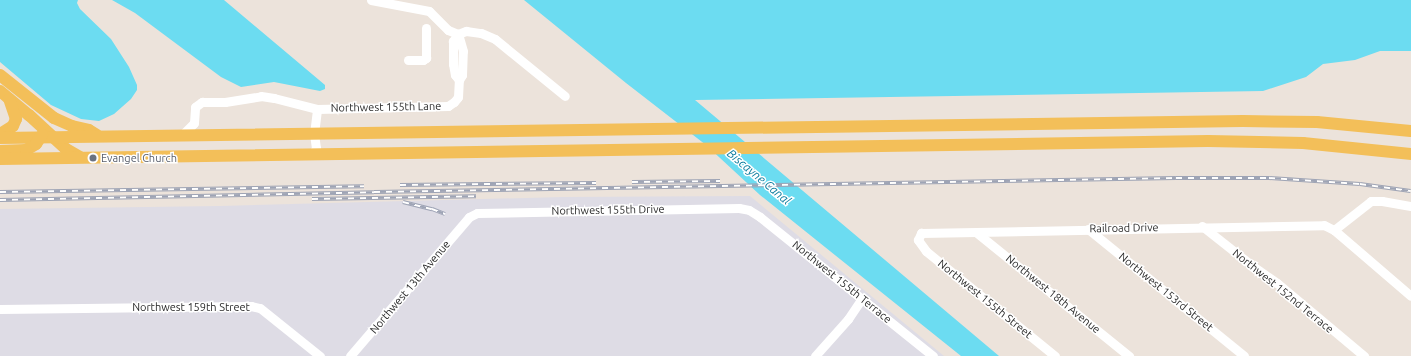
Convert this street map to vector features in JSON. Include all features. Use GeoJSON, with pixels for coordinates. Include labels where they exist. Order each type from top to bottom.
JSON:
{"type":"FeatureCollection","features":[{"type":"Feature","properties":{"kind":"main road"},"geometry":{"type":"LineString","coordinates":[[0,75],[54,118],[72,126],[89,130],[100,137]]}},
{"type":"Feature","properties":{"kind":"main road"},"geometry":{"type":"LineString","coordinates":[[0,134],[13,126],[16,119],[4,95]]}},
{"type":"Feature","properties":{"kind":"main road"},"geometry":{"type":"LineString","coordinates":[[4,95],[46,135],[81,158]]}},
{"type":"Feature","properties":{"kind":"main road"},"geometry":{"type":"LineString","coordinates":[[40,108],[46,135]]}},
{"type":"Feature","properties":{"kind":"main road"},"geometry":{"type":"LineString","coordinates":[[0,138],[46,135],[100,137],[1243,121],[1316,122],[1411,131]]}},
{"type":"Feature","properties":{"kind":"main road"},"geometry":{"type":"LineString","coordinates":[[0,151],[26,150],[46,135]]}},
{"type":"Feature","properties":{"kind":"main road"},"geometry":{"type":"LineString","coordinates":[[0,159],[1208,141],[1303,143],[1411,154]]}},
{"type":"Feature","properties":{"kind":"street"},"geometry":{"type":"LineString","coordinates":[[371,0],[429,11],[448,30],[458,34],[466,31],[481,33],[495,39],[565,96]]}},
{"type":"Feature","properties":{"kind":"street"},"geometry":{"type":"LineString","coordinates":[[408,60],[423,60],[426,58],[426,28]]}},
{"type":"Feature","properties":{"kind":"street","name":"Northwest 155th Lane"},"geometry":{"type":"LineString","coordinates":[[180,136],[194,123],[195,107],[202,102],[226,102],[262,96],[317,109],[448,106],[458,97],[459,80],[455,75],[453,64],[453,41],[458,34]]}},
{"type":"Feature","properties":{"kind":"street","name":"Northwest 155th Lane"},"geometry":{"type":"LineString","coordinates":[[312,155],[316,148],[314,134],[317,109]]}},
{"type":"Feature","properties":{"kind":"street"},"geometry":{"type":"LineString","coordinates":[[1411,206],[1382,201],[1371,201],[1334,230],[1411,296]]}},
{"type":"Feature","properties":{"kind":"street","name":"Northwest 155th Drive"},"geometry":{"type":"LineString","coordinates":[[468,217],[477,213],[490,212],[739,208],[749,210]]}},
{"type":"Feature","properties":{"kind":"street","name":"Northwest 155th Terrace"},"geometry":{"type":"LineString","coordinates":[[749,210],[760,217],[862,298],[932,356]]}},
{"type":"Feature","properties":{"kind":"street","name":"Northwest 13th Avenue"},"geometry":{"type":"LineString","coordinates":[[350,356],[468,217]]}},
{"type":"Feature","properties":{"kind":"street","name":"Railroad Drive"},"geometry":{"type":"LineString","coordinates":[[918,240],[921,233],[931,231],[976,233],[1202,226],[1324,225],[1334,230]]}},
{"type":"Feature","properties":{"kind":"street","name":"Northwest 152nd Terrace"},"geometry":{"type":"LineString","coordinates":[[1202,226],[1277,283],[1364,356]]}},
{"type":"Feature","properties":{"kind":"street","name":"Northwest 153rd Street"},"geometry":{"type":"LineString","coordinates":[[1088,229],[1244,356]]}},
{"type":"Feature","properties":{"kind":"street","name":"Northwest 18th Avenue"},"geometry":{"type":"LineString","coordinates":[[976,233],[1129,356]]}},
{"type":"Feature","properties":{"kind":"street","name":"Northwest 155th Street"},"geometry":{"type":"LineString","coordinates":[[918,240],[926,251],[1054,356]]}},
{"type":"Feature","properties":{"kind":"street"},"geometry":{"type":"LineString","coordinates":[[815,356],[848,319],[862,298]]}},
{"type":"Feature","properties":{"kind":"street","name":"Northwest 159th Street"},"geometry":{"type":"LineString","coordinates":[[0,309],[251,306],[260,308],[320,356]]}},
{"type":"Feature","properties":{"kind":"shaded area"},"geometry":{"type":"Polygon","coordinates":[[[750,196],[944,356],[0,356],[0,209],[220,206],[562,197],[750,196]]]}},
{"type":"Feature","properties":{"kind":"water"},"geometry":{"type":"Polygon","coordinates":[[[0,0],[78,0],[77,3],[80,9],[111,39],[129,67],[137,85],[137,90],[131,99],[114,114],[99,121],[81,119],[51,105],[0,62],[0,0]]]}},
{"type":"Feature","properties":{"kind":"water"},"geometry":{"type":"Polygon","coordinates":[[[112,0],[224,0],[325,85],[325,89],[320,91],[274,82],[241,87],[221,77],[135,13],[112,0]]]}},
{"type":"Feature","properties":{"kind":"water","name":"Biscayne Canal"},"geometry":{"type":"Polygon","coordinates":[[[524,0],[1411,0],[1411,51],[1380,51],[1355,60],[1323,64],[1306,77],[1263,91],[695,100],[999,356],[961,356],[760,195],[706,145],[626,83],[524,0]]]}},
{"type":"Feature","properties":{"kind":"railway"},"geometry":{"type":"LineString","coordinates":[[0,200],[1176,178],[1269,178],[1360,184],[1411,191]]}},
{"type":"Feature","properties":{"kind":"railway"},"geometry":{"type":"LineString","coordinates":[[632,182],[720,181]]}},
{"type":"Feature","properties":{"kind":"railway"},"geometry":{"type":"LineString","coordinates":[[400,185],[596,183]]}},
{"type":"Feature","properties":{"kind":"railway"},"geometry":{"type":"LineString","coordinates":[[0,192],[364,186]]}},
{"type":"Feature","properties":{"kind":"railway"},"geometry":{"type":"LineString","coordinates":[[312,199],[476,196]]}},
{"type":"Feature","properties":{"kind":"railway"},"geometry":{"type":"LineString","coordinates":[[403,202],[432,209],[445,214]]}},
{"type":"Feature","properties":{"kind":"place","name":"Evangel Church"},"geometry":{"type":"Point","coordinates":[93,158]}}]}
